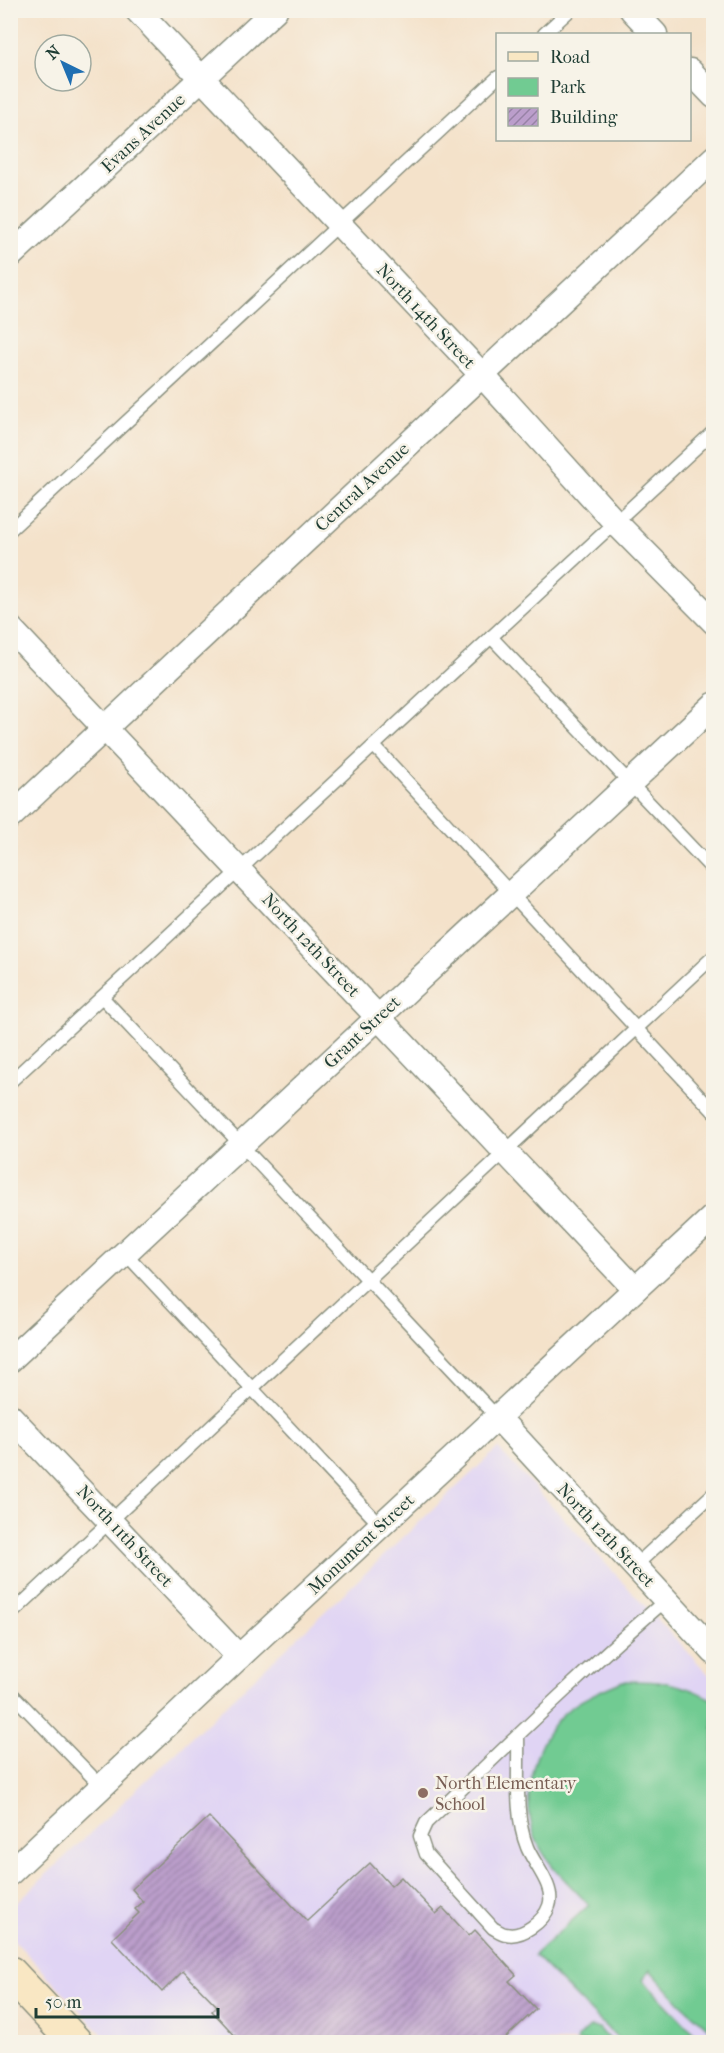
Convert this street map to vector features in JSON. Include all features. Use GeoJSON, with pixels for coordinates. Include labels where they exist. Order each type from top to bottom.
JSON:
{"type":"FeatureCollection","features":[{"type":"Feature","properties":{"kind":"main road"},"geometry":{"type":"LineString","coordinates":[[10,1973],[75,2043]]}},
{"type":"Feature","properties":{"kind":"street","name":"North 14th Street"},"geometry":{"type":"LineString","coordinates":[[137,10],[482,375],[615,522],[714,622]]}},
{"type":"Feature","properties":{"kind":"street","name":"Evans Avenue"},"geometry":{"type":"LineString","coordinates":[[10,256],[275,10]]}},
{"type":"Feature","properties":{"kind":"street"},"geometry":{"type":"LineString","coordinates":[[632,10],[654,33]]}},
{"type":"Feature","properties":{"kind":"street"},"geometry":{"type":"LineString","coordinates":[[691,72],[714,96]]}},
{"type":"Feature","properties":{"kind":"street","name":"Central Avenue"},"geometry":{"type":"LineString","coordinates":[[10,817],[714,158]]}},
{"type":"Feature","properties":{"kind":"street","name":"North 12th Street"},"geometry":{"type":"LineString","coordinates":[[10,628],[635,1289]]}},
{"type":"Feature","properties":{"kind":"street","name":"Grant Street"},"geometry":{"type":"LineString","coordinates":[[10,1360],[714,705]]}},
{"type":"Feature","properties":{"kind":"street","name":"Monument Street"},"geometry":{"type":"LineString","coordinates":[[10,1873],[714,1216]]}},
{"type":"Feature","properties":{"kind":"street","name":"North 11th Street"},"geometry":{"type":"LineString","coordinates":[[10,1416],[239,1657]]}},
{"type":"Feature","properties":{"kind":"street","name":"North 12th Street"},"geometry":{"type":"LineString","coordinates":[[498,1418],[714,1652]]}},
{"type":"Feature","properties":{"kind":"lane"},"geometry":{"type":"LineString","coordinates":[[545,33],[570,10]]}},
{"type":"Feature","properties":{"kind":"lane"},"geometry":{"type":"LineString","coordinates":[[10,530],[496,79]]}},
{"type":"Feature","properties":{"kind":"lane"},"geometry":{"type":"LineString","coordinates":[[10,1082],[714,430]]}},
{"type":"Feature","properties":{"kind":"lane"},"geometry":{"type":"LineString","coordinates":[[491,637],[714,872]]}},
{"type":"Feature","properties":{"kind":"lane"},"geometry":{"type":"LineString","coordinates":[[374,746],[714,1112]]}},
{"type":"Feature","properties":{"kind":"lane"},"geometry":{"type":"LineString","coordinates":[[10,1615],[714,956]]}},
{"type":"Feature","properties":{"kind":"lane"},"geometry":{"type":"LineString","coordinates":[[102,998],[498,1418]]}},
{"type":"Feature","properties":{"kind":"lane"},"geometry":{"type":"LineString","coordinates":[[125,1253],[381,1526]]}},
{"type":"Feature","properties":{"kind":"lane"},"geometry":{"type":"LineString","coordinates":[[635,1566],[714,1493]]}},
{"type":"Feature","properties":{"kind":"lane"},"geometry":{"type":"LineString","coordinates":[[518,1736],[519,1809],[526,1846],[549,1889],[550,1905],[535,1926],[520,1933],[506,1935],[493,1928],[426,1854],[420,1836],[426,1822],[518,1736],[666,1600]]}},
{"type":"Feature","properties":{"kind":"lane"},"geometry":{"type":"LineString","coordinates":[[10,1692],[102,1787]]}},
{"type":"Feature","properties":{"kind":"shaded area","name":"North Elementary School"},"geometry":{"type":"Polygon","coordinates":[[[498,1448],[713,1679],[713,2042],[110,2042],[11,1937],[11,1908],[498,1448]]]}},
{"type":"Feature","properties":{"kind":"green space"},"geometry":{"type":"Polygon","coordinates":[[[623,1681],[670,1683],[713,1700],[713,2032],[680,2003],[650,1970],[643,1980],[702,2042],[621,2042],[534,1955],[589,1905],[552,1865],[535,1837],[529,1803],[533,1767],[547,1734],[570,1708],[623,1681]]]}},
{"type":"Feature","properties":{"kind":"green space"},"geometry":{"type":"Polygon","coordinates":[[[590,2027],[599,2028],[611,2042],[577,2042],[577,2038],[590,2027]]]}},
{"type":"Feature","properties":{"kind":"building"},"geometry":{"type":"Polygon","coordinates":[[[209,1817],[307,1921],[370,1863],[391,1886],[401,1877],[436,1914],[443,1908],[469,1936],[475,1930],[516,1975],[509,1981],[536,2009],[501,2042],[241,2042],[212,2011],[217,2006],[183,1971],[162,1992],[112,1939],[139,1913],[135,1909],[143,1902],[132,1889],[209,1817]]]}},
{"type":"Feature","properties":{"kind":"place","name":"North Elementary School"},"geometry":{"type":"Point","coordinates":[423,1793]}}]}
